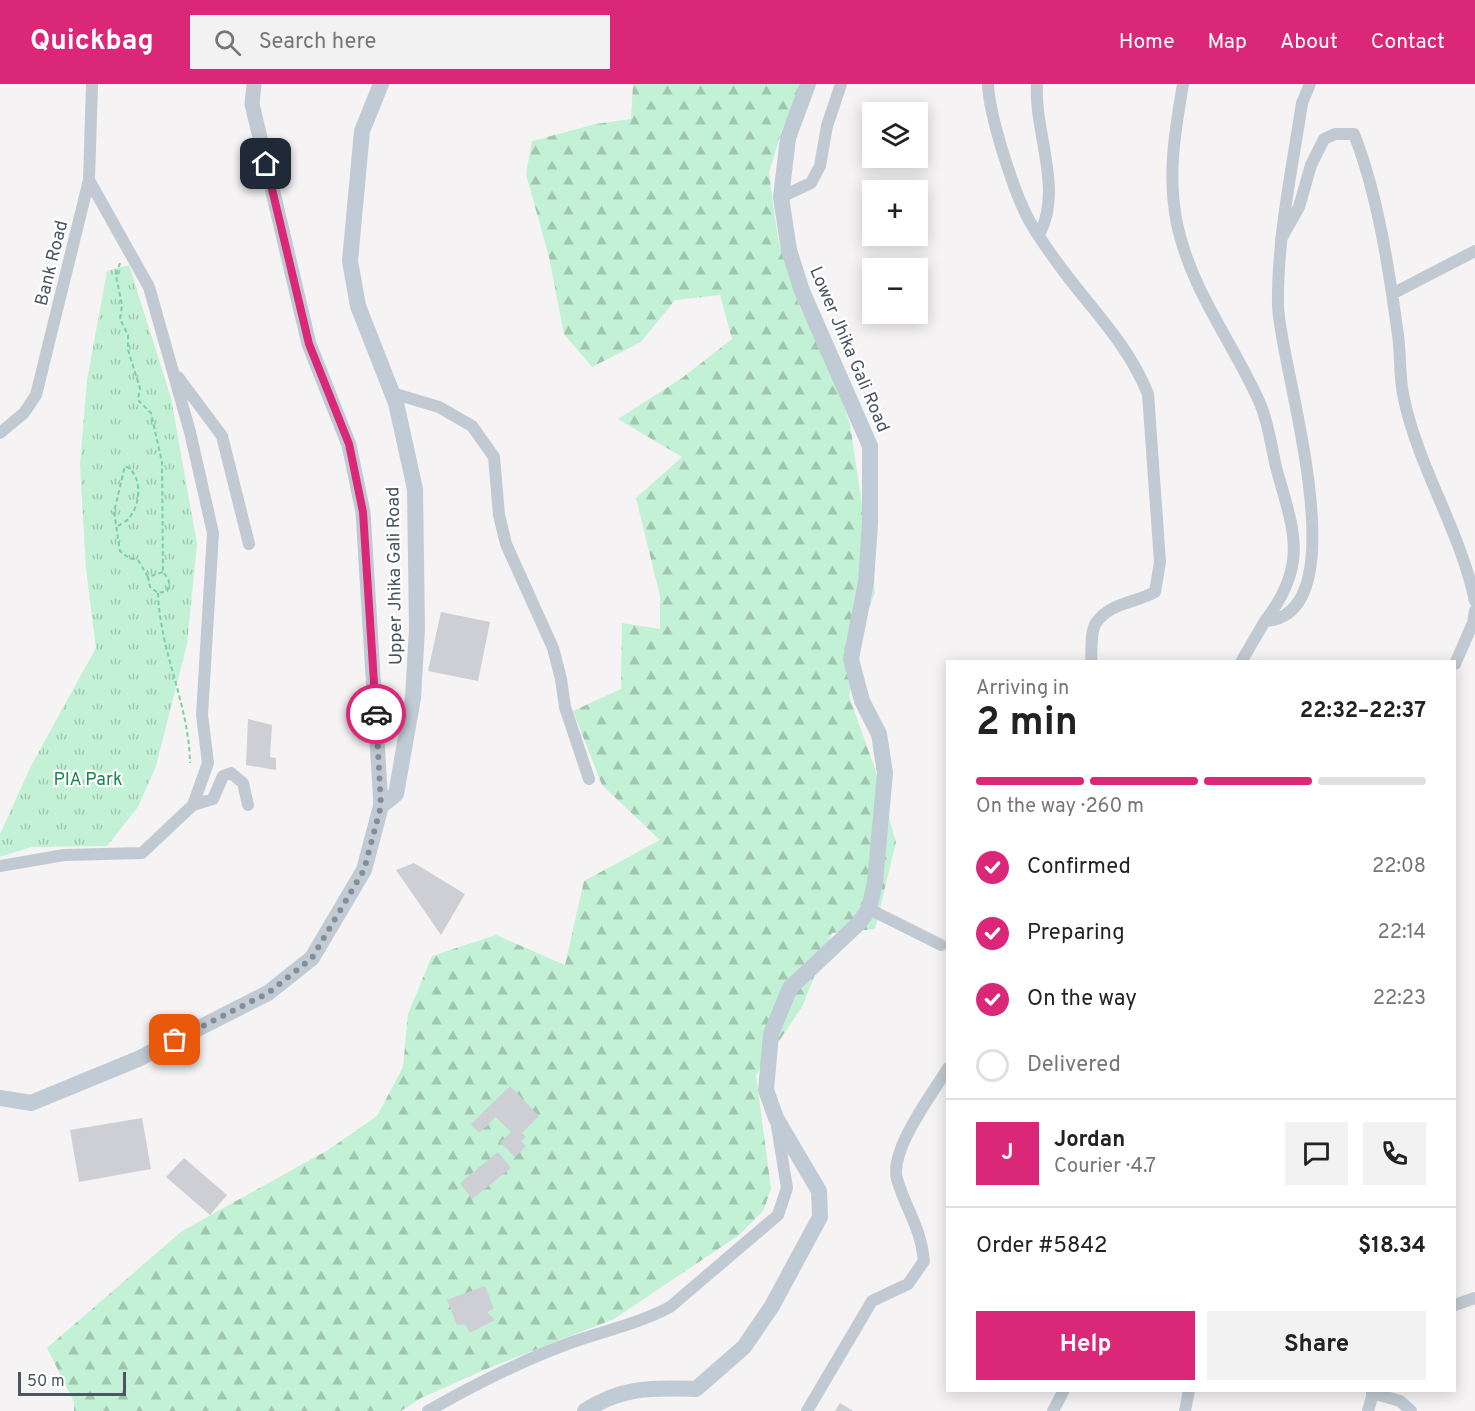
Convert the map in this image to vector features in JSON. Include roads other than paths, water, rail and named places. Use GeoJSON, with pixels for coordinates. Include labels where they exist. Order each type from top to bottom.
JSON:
{"type":"FeatureCollection","features":[{"type":"Feature","properties":{"kind":"main road","name":"Upper Jhika Gali Road"},"geometry":{"type":"LineString","coordinates":[[0,1098],[31,1103],[138,1059],[268,993],[312,958],[364,870],[381,806],[396,794],[405,755],[413,698],[417,629],[415,489],[392,393],[358,306],[350,261],[362,131],[381,84]]}},
{"type":"Feature","properties":{"kind":"main road","name":"Lower Jhika Gali Road"},"geometry":{"type":"LineString","coordinates":[[585,1411],[599,1402],[642,1388],[696,1389],[744,1347],[772,1306],[819,1217],[819,1191],[776,1118],[766,1090],[771,1034],[790,988],[860,923],[869,909],[875,882],[885,773],[879,734],[862,701],[851,659],[867,570],[870,523],[870,446],[802,291],[789,250],[781,197],[788,138],[808,84]]}},
{"type":"Feature","properties":{"kind":"street","name":"Bank Road"},"geometry":{"type":"LineString","coordinates":[[0,433],[24,413],[36,395],[89,180],[92,84]]}},
{"type":"Feature","properties":{"kind":"street"},"geometry":{"type":"LineString","coordinates":[[254,84],[252,104],[309,344],[349,444],[363,512],[381,806]]}},
{"type":"Feature","properties":{"kind":"street"},"geometry":{"type":"LineString","coordinates":[[781,197],[811,183],[816,174],[820,166],[827,126],[841,84]]}},
{"type":"Feature","properties":{"kind":"street"},"geometry":{"type":"LineString","coordinates":[[988,84],[995,124],[1024,210],[1070,279],[1111,328],[1140,376],[1148,394],[1160,550],[1158,579],[1155,592],[1142,600],[1112,607],[1095,624],[1091,660]]}},
{"type":"Feature","properties":{"kind":"street"},"geometry":{"type":"LineString","coordinates":[[1037,84],[1039,132],[1047,170],[1048,218],[1040,233]]}},
{"type":"Feature","properties":{"kind":"street"},"geometry":{"type":"LineString","coordinates":[[1183,84],[1170,167],[1177,224],[1213,319],[1260,402],[1291,514],[1296,549],[1290,576],[1242,660]]}},
{"type":"Feature","properties":{"kind":"street"},"geometry":{"type":"LineString","coordinates":[[1265,621],[1281,618],[1305,593],[1313,554],[1310,488],[1278,308],[1281,238],[1302,103],[1310,84]]}},
{"type":"Feature","properties":{"kind":"street"},"geometry":{"type":"LineString","coordinates":[[1281,238],[1299,207],[1311,165],[1324,139],[1335,134],[1354,134],[1364,160],[1392,294],[1403,396],[1412,429],[1458,540],[1475,601]]}},
{"type":"Feature","properties":{"kind":"street"},"geometry":{"type":"LineString","coordinates":[[89,180],[149,287],[174,371],[213,532],[202,715],[208,763],[193,805]]}},
{"type":"Feature","properties":{"kind":"street"},"geometry":{"type":"LineString","coordinates":[[1392,294],[1475,251]]}},
{"type":"Feature","properties":{"kind":"street"},"geometry":{"type":"LineString","coordinates":[[174,371],[222,436],[249,544]]}},
{"type":"Feature","properties":{"kind":"street"},"geometry":{"type":"LineString","coordinates":[[392,393],[439,407],[472,426],[494,457],[498,515],[506,544],[553,648],[561,679],[564,708],[589,779]]}},
{"type":"Feature","properties":{"kind":"street"},"geometry":{"type":"LineString","coordinates":[[1456,662],[1473,622],[1475,610]]}},
{"type":"Feature","properties":{"kind":"street"},"geometry":{"type":"LineString","coordinates":[[0,866],[64,855],[142,853],[193,805],[213,799],[223,776],[231,773],[243,783],[248,805]]}},
{"type":"Feature","properties":{"kind":"street"},"geometry":{"type":"LineString","coordinates":[[869,909],[941,945]]}},
{"type":"Feature","properties":{"kind":"street"},"geometry":{"type":"LineString","coordinates":[[807,1411],[872,1302],[908,1284],[924,1261],[922,1237],[896,1176],[900,1148],[946,1071]]}},
{"type":"Feature","properties":{"kind":"street"},"geometry":{"type":"LineString","coordinates":[[429,1411],[477,1383],[568,1344],[653,1316],[669,1308],[767,1226],[778,1215],[787,1188],[776,1118]]}},
{"type":"Feature","properties":{"kind":"street"},"geometry":{"type":"LineString","coordinates":[[1456,1305],[1475,1298]]}},
{"type":"Feature","properties":{"kind":"street"},"geometry":{"type":"LineString","coordinates":[[1053,1411],[1063,1392]]}},
{"type":"Feature","properties":{"kind":"street"},"geometry":{"type":"LineString","coordinates":[[1185,1411],[1189,1392]]}},
{"type":"Feature","properties":{"kind":"street"},"geometry":{"type":"LineString","coordinates":[[1368,1411],[1373,1392],[1400,1401],[1411,1411]]}},
{"type":"Feature","properties":{"kind":"park label","name":"PIA Park"},"geometry":{"type":"Point","coordinates":[88,779]}}]}
